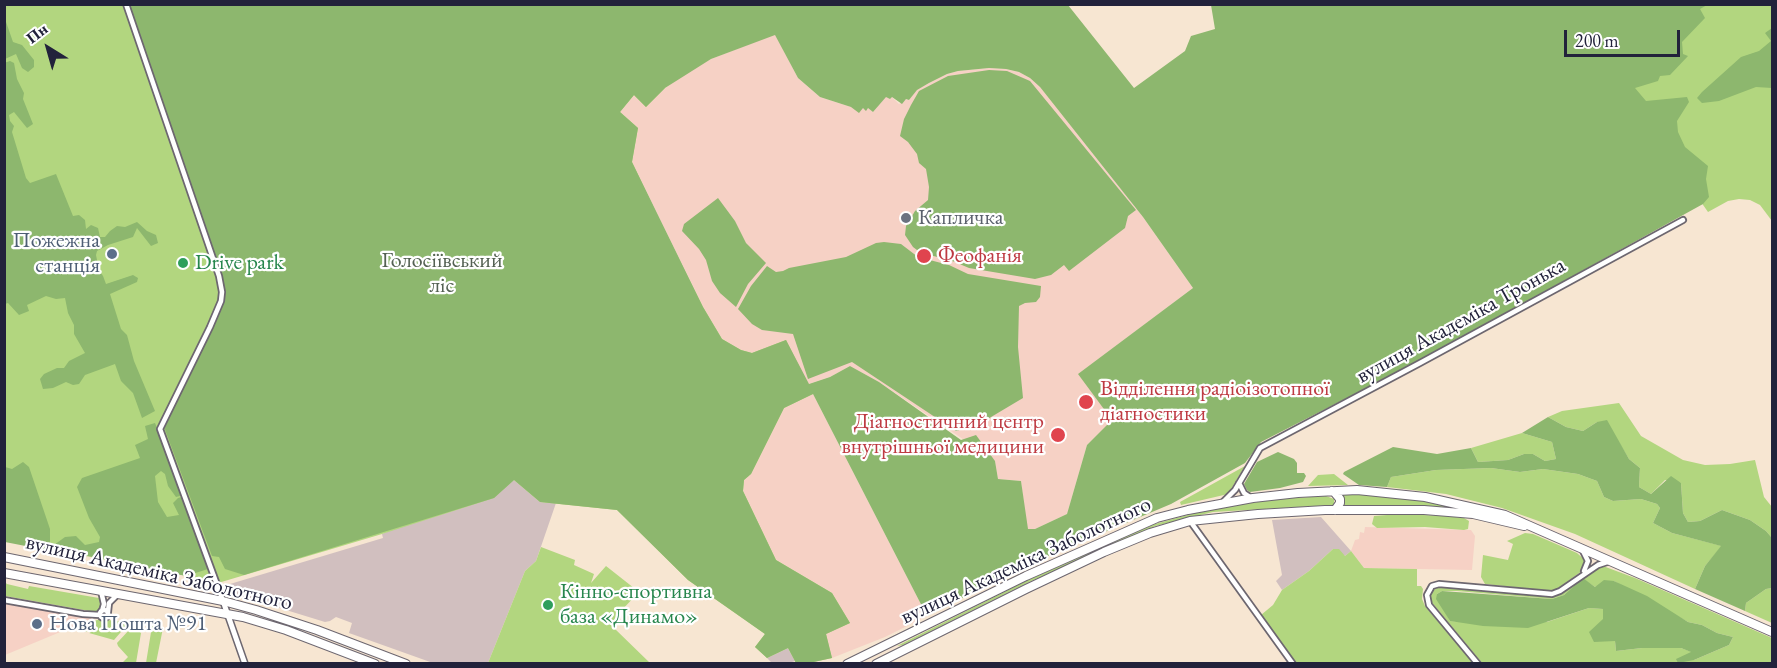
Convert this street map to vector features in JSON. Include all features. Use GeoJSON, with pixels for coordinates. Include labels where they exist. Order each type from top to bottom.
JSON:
{"type":"FeatureCollection","features":[{"type":"Feature","properties":{"kind":"highway","name":"вулиця Академіка Заболотного"},"geometry":{"type":"LineString","coordinates":[[847,663],[1131,528],[1188,510],[1254,498],[1357,490],[1395,492],[1505,514],[1773,632]]}},
{"type":"Feature","properties":{"kind":"highway"},"geometry":{"type":"LineString","coordinates":[[1332,491],[1340,499],[1335,510]]}},
{"type":"Feature","properties":{"kind":"highway","name":"вулиця Академіка Заболотного"},"geometry":{"type":"LineString","coordinates":[[876,663],[1114,548],[1150,533],[1190,521],[1248,514],[1335,510],[1448,512],[1488,517],[1537,528]]}},
{"type":"Feature","properties":{"kind":"highway","name":"вулиця Академіка Заболотного"},"geometry":{"type":"LineString","coordinates":[[6,555],[223,602],[308,626],[406,663]]}},
{"type":"Feature","properties":{"kind":"highway","name":"вулиця Академіка Заболотного"},"geometry":{"type":"LineString","coordinates":[[4,573],[228,614],[286,630],[375,663]]}},
{"type":"Feature","properties":{"kind":"street"},"geometry":{"type":"LineString","coordinates":[[126,4],[216,267],[222,292],[221,301],[210,327],[160,429],[245,663]]}},
{"type":"Feature","properties":{"kind":"street","name":"вулиця Академіка Тронька"},"geometry":{"type":"LineString","coordinates":[[1220,504],[1239,483],[1260,448],[1683,220]]}},
{"type":"Feature","properties":{"kind":"street"},"geometry":{"type":"LineString","coordinates":[[1239,483],[1244,493],[1254,498]]}},
{"type":"Feature","properties":{"kind":"street"},"geometry":{"type":"LineString","coordinates":[[1190,521],[1293,663]]}},
{"type":"Feature","properties":{"kind":"street"},"geometry":{"type":"LineString","coordinates":[[1580,576],[1588,565],[1581,547]]}},
{"type":"Feature","properties":{"kind":"street"},"geometry":{"type":"LineString","coordinates":[[1478,663],[1429,605],[1427,595],[1432,586],[1438,584],[1552,594],[1598,565],[1612,560]]}},
{"type":"Feature","properties":{"kind":"street"},"geometry":{"type":"LineString","coordinates":[[101,591],[103,612]]}},
{"type":"Feature","properties":{"kind":"street"},"geometry":{"type":"LineString","coordinates":[[103,612],[118,594]]}},
{"type":"Feature","properties":{"kind":"street"},"geometry":{"type":"LineString","coordinates":[[4,600],[83,614],[103,612]]}},
{"type":"Feature","properties":{"kind":"shaded area","name":"Феофанія"},"geometry":{"type":"Polygon","coordinates":[[[775,34],[798,78],[820,97],[851,107],[868,108],[873,112],[886,96],[892,97],[899,104],[906,99],[909,100],[916,90],[947,74],[958,71],[1006,69],[1030,78],[1040,87],[1143,217],[1193,288],[1079,374],[1113,420],[1087,445],[1067,514],[1035,529],[1027,529],[1021,481],[998,479],[995,461],[879,382],[850,366],[830,377],[809,384],[722,339],[703,307],[632,162],[638,128],[620,112],[635,94],[646,106],[655,96],[685,73],[711,59],[775,34]]]}},
{"type":"Feature","properties":{"kind":"shaded area"},"geometry":{"type":"Polygon","coordinates":[[[813,394],[927,616],[885,637],[832,658],[825,634],[849,623],[832,593],[776,560],[743,491],[744,480],[751,474],[784,408],[813,394]]]}},
{"type":"Feature","properties":{"kind":"shaded area"},"geometry":{"type":"Polygon","coordinates":[[[514,480],[540,502],[556,503],[536,561],[525,571],[488,663],[433,663],[349,633],[352,623],[336,617],[325,622],[234,594],[230,584],[383,538],[382,534],[514,480]]]}},
{"type":"Feature","properties":{"kind":"shaded area"},"geometry":{"type":"Polygon","coordinates":[[[1321,517],[1351,551],[1345,556],[1333,549],[1309,571],[1282,590],[1276,581],[1282,575],[1272,520],[1321,517]]]}},
{"type":"Feature","properties":{"kind":"shaded area"},"geometry":{"type":"Polygon","coordinates":[[[1365,527],[1471,530],[1475,536],[1472,570],[1364,568],[1351,551],[1355,540],[1359,539],[1360,532],[1364,533],[1365,527]]]}},
{"type":"Feature","properties":{"kind":"shaded area"},"geometry":{"type":"Polygon","coordinates":[[[5,600],[94,618],[5,655],[5,600]]]}},
{"type":"Feature","properties":{"kind":"shaded area"},"geometry":{"type":"Polygon","coordinates":[[[788,648],[795,661],[772,663],[767,658],[788,648]]]}},
{"type":"Feature","properties":{"kind":"green space"},"geometry":{"type":"Polygon","coordinates":[[[4,5],[625,5],[665,88],[646,107],[634,95],[620,112],[638,128],[632,162],[661,223],[703,307],[722,339],[741,350],[752,353],[786,340],[813,394],[784,408],[751,474],[744,480],[743,491],[776,560],[832,593],[850,623],[826,634],[832,658],[796,663],[788,648],[767,658],[755,647],[765,634],[688,580],[617,510],[540,502],[514,480],[494,498],[208,586],[207,580],[5,540],[4,5]]]}},
{"type":"Feature","properties":{"kind":"green space","name":"Голосіївський ліс"},"geometry":{"type":"Polygon","coordinates":[[[128,5],[1068,5],[1134,88],[1185,51],[1191,36],[1215,29],[1211,5],[1707,5],[1700,9],[1705,18],[1682,42],[1683,54],[1688,56],[1670,75],[1660,76],[1658,81],[1635,88],[1646,101],[1687,97],[1689,102],[1677,121],[1678,132],[1685,147],[1708,166],[1706,179],[1709,197],[1703,204],[1419,361],[1261,442],[1245,463],[1171,504],[1029,564],[927,616],[813,394],[784,408],[751,474],[744,480],[743,491],[776,560],[832,593],[850,623],[826,634],[832,658],[809,663],[796,663],[788,648],[767,658],[755,647],[765,634],[688,580],[617,510],[540,502],[514,480],[494,498],[244,575],[225,569],[219,557],[212,556],[164,427],[223,301],[223,284],[128,5]],[[775,35],[711,59],[665,88],[646,107],[634,95],[620,112],[638,128],[632,162],[703,307],[722,339],[741,350],[752,353],[786,340],[809,384],[830,377],[850,366],[879,382],[961,440],[976,435],[995,461],[998,479],[1021,481],[1028,529],[1035,529],[1067,514],[1087,445],[1112,420],[1078,374],[1193,288],[1143,217],[1040,87],[1019,72],[989,68],[958,71],[947,74],[917,90],[909,100],[906,99],[902,104],[892,97],[890,99],[886,97],[873,112],[868,108],[866,111],[863,108],[859,113],[851,107],[820,97],[798,78],[775,35]]]}},
{"type":"Feature","properties":{"kind":"green space"},"geometry":{"type":"Polygon","coordinates":[[[1684,5],[1772,5],[1772,221],[1760,205],[1750,200],[1728,201],[1708,212],[1587,39],[1684,5]]]}},
{"type":"Feature","properties":{"kind":"green space"},"geometry":{"type":"Polygon","coordinates":[[[5,19],[13,42],[22,45],[34,60],[34,67],[28,72],[22,68],[16,54],[5,59],[5,19]]]}},
{"type":"Feature","properties":{"kind":"green space"},"geometry":{"type":"Polygon","coordinates":[[[1772,28],[1772,88],[1756,87],[1719,101],[1702,103],[1697,98],[1741,57],[1759,51],[1771,41],[1765,33],[1772,28]]]}},
{"type":"Feature","properties":{"kind":"green space"},"geometry":{"type":"Polygon","coordinates":[[[10,61],[14,63],[17,79],[24,93],[23,99],[33,124],[27,128],[14,112],[9,115],[14,126],[12,132],[26,178],[30,183],[56,174],[73,216],[79,215],[85,220],[86,229],[91,225],[98,228],[100,237],[105,237],[117,226],[125,227],[137,222],[156,235],[158,243],[151,246],[137,228],[133,237],[108,245],[97,251],[96,255],[99,270],[106,284],[133,275],[138,278],[137,282],[110,294],[121,329],[127,335],[134,361],[155,411],[142,418],[133,393],[121,381],[115,364],[85,375],[79,384],[73,385],[66,382],[53,388],[43,389],[40,379],[44,374],[57,368],[64,368],[69,361],[85,353],[74,334],[74,325],[68,313],[65,298],[56,299],[46,296],[27,305],[29,311],[19,315],[8,303],[5,304],[4,63],[10,61]]]}},
{"type":"Feature","properties":{"kind":"green space"},"geometry":{"type":"Polygon","coordinates":[[[989,70],[1007,71],[1030,81],[1136,210],[1128,216],[1125,228],[1069,271],[1064,265],[1051,275],[1035,279],[969,268],[950,260],[921,253],[913,247],[905,235],[906,226],[915,211],[928,200],[929,187],[926,169],[919,163],[917,154],[908,142],[900,136],[904,119],[911,105],[919,91],[948,76],[989,70]]]}},
{"type":"Feature","properties":{"kind":"green space"},"geometry":{"type":"Polygon","coordinates":[[[718,198],[735,221],[746,243],[766,263],[748,284],[736,307],[720,293],[712,281],[706,260],[682,231],[684,224],[718,198]]]}},
{"type":"Feature","properties":{"kind":"green space"},"geometry":{"type":"Polygon","coordinates":[[[876,243],[901,244],[918,257],[949,265],[968,274],[1041,286],[1040,297],[1036,302],[1019,306],[1018,347],[1023,398],[981,423],[956,431],[852,362],[808,379],[793,334],[762,330],[752,324],[738,309],[751,286],[767,266],[776,272],[783,271],[846,257],[876,243]]]}},
{"type":"Feature","properties":{"kind":"green space"},"geometry":{"type":"Polygon","coordinates":[[[1619,403],[1641,436],[1683,460],[1705,465],[1755,460],[1764,497],[1772,507],[1772,538],[1750,520],[1722,510],[1700,521],[1688,522],[1683,513],[1681,483],[1665,480],[1651,494],[1639,487],[1640,468],[1629,459],[1618,441],[1597,422],[1583,431],[1566,427],[1548,417],[1562,411],[1619,403]]]}},
{"type":"Feature","properties":{"kind":"green space"},"geometry":{"type":"Polygon","coordinates":[[[1548,417],[1566,427],[1583,431],[1597,422],[1607,420],[1629,459],[1640,468],[1639,487],[1651,494],[1671,476],[1681,483],[1683,513],[1688,522],[1700,521],[1722,510],[1750,520],[1766,531],[1772,538],[1772,588],[1766,589],[1746,603],[1745,611],[1695,589],[1705,566],[1721,546],[1672,533],[1653,523],[1660,508],[1657,504],[1641,499],[1613,501],[1604,497],[1597,481],[1578,474],[1543,469],[1520,472],[1491,468],[1436,470],[1391,477],[1387,487],[1359,485],[1343,474],[1393,447],[1437,454],[1471,448],[1478,462],[1508,460],[1524,454],[1533,454],[1545,461],[1556,459],[1552,442],[1522,433],[1548,417]]]}},
{"type":"Feature","properties":{"kind":"green space"},"geometry":{"type":"Polygon","coordinates":[[[155,423],[184,495],[176,497],[168,486],[165,474],[161,471],[155,476],[158,502],[167,517],[179,515],[173,503],[185,496],[208,569],[186,576],[54,549],[54,545],[65,537],[76,536],[85,545],[99,542],[100,537],[89,518],[77,487],[82,478],[140,458],[135,445],[148,439],[145,426],[155,423]]]}},
{"type":"Feature","properties":{"kind":"green space"},"geometry":{"type":"Polygon","coordinates":[[[1522,433],[1552,442],[1556,459],[1545,461],[1533,454],[1524,454],[1508,460],[1478,462],[1471,448],[1522,433]]]}},
{"type":"Feature","properties":{"kind":"green space"},"geometry":{"type":"Polygon","coordinates":[[[1278,452],[1294,459],[1297,463],[1297,473],[1304,473],[1306,476],[1303,482],[1280,488],[1250,492],[1247,490],[1244,484],[1257,462],[1278,452]]]}},
{"type":"Feature","properties":{"kind":"green space"},"geometry":{"type":"Polygon","coordinates":[[[23,462],[29,467],[50,529],[50,546],[46,550],[5,542],[5,467],[12,469],[23,462]]]}},
{"type":"Feature","properties":{"kind":"green space"},"geometry":{"type":"Polygon","coordinates":[[[1245,466],[1228,494],[1181,505],[1180,502],[1245,466]]]}},
{"type":"Feature","properties":{"kind":"green space"},"geometry":{"type":"Polygon","coordinates":[[[1491,468],[1520,472],[1543,469],[1578,474],[1597,481],[1604,497],[1613,501],[1641,499],[1657,504],[1660,508],[1653,523],[1672,533],[1722,546],[1705,566],[1695,589],[1575,534],[1502,508],[1446,494],[1387,487],[1391,477],[1436,470],[1491,468]]]}},
{"type":"Feature","properties":{"kind":"green space"},"geometry":{"type":"Polygon","coordinates":[[[1334,474],[1348,485],[1308,486],[1318,475],[1334,474]]]}},
{"type":"Feature","properties":{"kind":"green space"},"geometry":{"type":"Polygon","coordinates":[[[1342,492],[1430,500],[1501,516],[1433,507],[1343,506],[1342,492]]]}},
{"type":"Feature","properties":{"kind":"green space"},"geometry":{"type":"Polygon","coordinates":[[[1326,496],[1334,499],[1334,505],[1213,512],[1155,526],[1029,582],[897,646],[1028,580],[1155,524],[1231,506],[1278,499],[1326,496]]]}},
{"type":"Feature","properties":{"kind":"green space"},"geometry":{"type":"Polygon","coordinates":[[[1400,514],[1464,518],[1469,521],[1468,529],[1377,528],[1372,524],[1374,516],[1400,514]]]}},
{"type":"Feature","properties":{"kind":"green space"},"geometry":{"type":"Polygon","coordinates":[[[1525,533],[1533,534],[1577,553],[1586,561],[1582,571],[1551,591],[1485,584],[1481,577],[1483,555],[1508,560],[1513,544],[1507,541],[1525,533]]]}},
{"type":"Feature","properties":{"kind":"green space","name":"Кінно-спортивна база «Динамо»"},"geometry":{"type":"Polygon","coordinates":[[[541,547],[575,560],[574,565],[594,574],[591,583],[606,566],[639,592],[619,613],[614,628],[650,663],[488,663],[525,571],[536,561],[541,547]]]}},
{"type":"Feature","properties":{"kind":"green space"},"geometry":{"type":"Polygon","coordinates":[[[1333,549],[1339,549],[1345,556],[1351,551],[1364,568],[1417,569],[1417,586],[1423,589],[1422,599],[1425,606],[1473,663],[1295,663],[1261,615],[1273,605],[1282,590],[1309,571],[1333,549]]]}},
{"type":"Feature","properties":{"kind":"green space"},"geometry":{"type":"Polygon","coordinates":[[[1603,566],[1635,578],[1772,638],[1772,663],[1482,663],[1429,599],[1431,591],[1439,587],[1553,597],[1603,566]],[[1583,579],[1564,595],[1552,599],[1457,591],[1442,591],[1437,594],[1450,621],[1547,622],[1589,608],[1604,609],[1603,619],[1615,641],[1616,651],[1681,648],[1692,652],[1694,660],[1729,645],[1733,637],[1688,622],[1614,581],[1595,587],[1583,579]]]}},
{"type":"Feature","properties":{"kind":"green space"},"geometry":{"type":"Polygon","coordinates":[[[1583,578],[1595,587],[1604,580],[1614,581],[1647,596],[1688,622],[1733,637],[1729,645],[1694,660],[1678,663],[1676,659],[1691,652],[1681,648],[1616,651],[1615,641],[1594,642],[1589,632],[1603,619],[1603,609],[1589,608],[1528,628],[1483,626],[1450,621],[1436,599],[1437,594],[1442,591],[1552,599],[1564,595],[1583,578]]]}},
{"type":"Feature","properties":{"kind":"green space"},"geometry":{"type":"Polygon","coordinates":[[[4,581],[7,584],[28,589],[29,586],[99,598],[103,601],[101,610],[95,612],[5,596],[4,581]]]}},
{"type":"Feature","properties":{"kind":"green space"},"geometry":{"type":"Polygon","coordinates":[[[1772,588],[1772,623],[1745,611],[1746,603],[1766,589],[1772,588]]]}},
{"type":"Feature","properties":{"kind":"green space"},"geometry":{"type":"Polygon","coordinates":[[[100,619],[124,622],[127,625],[114,640],[89,633],[97,629],[96,626],[86,630],[87,632],[75,630],[78,625],[100,619]]]}},
{"type":"Feature","properties":{"kind":"green space"},"geometry":{"type":"Polygon","coordinates":[[[152,626],[163,628],[156,663],[146,663],[152,626]]]}},
{"type":"Feature","properties":{"kind":"green space"},"geometry":{"type":"Polygon","coordinates":[[[135,627],[141,633],[136,663],[122,663],[128,657],[117,643],[130,629],[135,627]]]}},
{"type":"Feature","properties":{"kind":"place","name":"Капличка"},"geometry":{"type":"Point","coordinates":[906,218]}},
{"type":"Feature","properties":{"kind":"place","name":"Пожежна станція"},"geometry":{"type":"Point","coordinates":[112,254]}},
{"type":"Feature","properties":{"kind":"place","name":"Феофанія"},"geometry":{"type":"Point","coordinates":[924,256]}},
{"type":"Feature","properties":{"kind":"place","name":"Drive park"},"geometry":{"type":"Point","coordinates":[183,263]}},
{"type":"Feature","properties":{"kind":"place","name":"Відділення радіоізотопної діагностики"},"geometry":{"type":"Point","coordinates":[1086,402]}},
{"type":"Feature","properties":{"kind":"place","name":"Діагностичний центр внутрішньої медицини"},"geometry":{"type":"Point","coordinates":[1058,435]}},
{"type":"Feature","properties":{"kind":"place","name":"Кінно-спортивна база «Динамо»"},"geometry":{"type":"Point","coordinates":[548,605]}},
{"type":"Feature","properties":{"kind":"place","name":"Нова Пошта №91"},"geometry":{"type":"Point","coordinates":[37,624]}}]}
